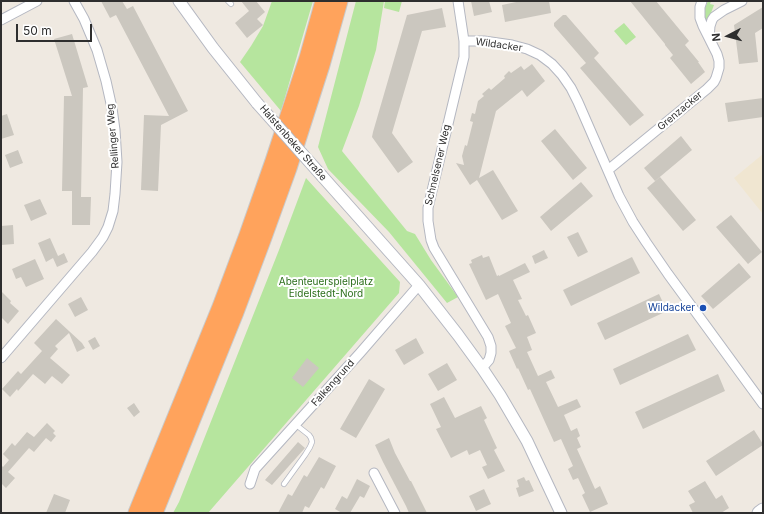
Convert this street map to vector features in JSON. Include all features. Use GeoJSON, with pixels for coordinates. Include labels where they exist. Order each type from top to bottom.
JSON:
{"type":"FeatureCollection","features":[{"type":"Feature","properties":{"kind":"highway"},"geometry":{"type":"LineString","coordinates":[[137,513],[221,306],[248,234],[308,58],[324,1]]}},
{"type":"Feature","properties":{"kind":"highway"},"geometry":{"type":"LineString","coordinates":[[154,513],[236,312],[290,161],[321,65],[339,1]]}},
{"type":"Feature","properties":{"kind":"main road"},"geometry":{"type":"LineString","coordinates":[[759,513],[763,510]]}},
{"type":"Feature","properties":{"kind":"street"},"geometry":{"type":"LineString","coordinates":[[1,20],[37,1]]}},
{"type":"Feature","properties":{"kind":"street","name":"Rellinger Weg"},"geometry":{"type":"LineString","coordinates":[[1,358],[92,252],[108,227],[113,210],[117,162],[112,108],[97,50],[84,19],[74,1]]}},
{"type":"Feature","properties":{"kind":"street","name":"Halstenbeker Straße"},"geometry":{"type":"LineString","coordinates":[[179,1],[217,53],[257,103],[417,282]]}},
{"type":"Feature","properties":{"kind":"street","name":"Wildacker"},"geometry":{"type":"LineString","coordinates":[[458,1],[464,41],[484,41],[527,49],[540,55],[552,64],[562,75],[578,102],[619,196],[633,222],[763,404]]}},
{"type":"Feature","properties":{"kind":"street","name":"Grenzacker"},"geometry":{"type":"LineString","coordinates":[[608,170],[691,103],[714,82],[718,74],[719,61],[700,18],[699,12],[702,1]]}},
{"type":"Feature","properties":{"kind":"street"},"geometry":{"type":"LineString","coordinates":[[709,38],[710,26],[714,17],[742,1]]}},
{"type":"Feature","properties":{"kind":"street","name":"Schnelsener Weg"},"geometry":{"type":"LineString","coordinates":[[464,41],[464,57],[430,195],[428,221],[434,248],[488,337],[491,346],[491,353],[489,360],[482,368]]}},
{"type":"Feature","properties":{"kind":"street"},"geometry":{"type":"LineString","coordinates":[[417,282],[458,335],[500,395],[527,441],[561,513]]}},
{"type":"Feature","properties":{"kind":"street","name":"Falkengrund"},"geometry":{"type":"LineString","coordinates":[[250,484],[255,469],[360,353],[417,282]]}},
{"type":"Feature","properties":{"kind":"street"},"geometry":{"type":"LineString","coordinates":[[374,473],[395,513]]}},
{"type":"Feature","properties":{"kind":"lane"},"geometry":{"type":"LineString","coordinates":[[284,484],[312,442],[312,438],[296,424]]}},
{"type":"Feature","properties":{"kind":"shaded area"},"geometry":{"type":"Polygon","coordinates":[[[763,154],[763,214],[734,178],[763,154]]]}},
{"type":"Feature","properties":{"kind":"green space"},"geometry":{"type":"Polygon","coordinates":[[[272,1],[313,1],[281,111],[240,62],[263,26],[272,1]]]}},
{"type":"Feature","properties":{"kind":"green space"},"geometry":{"type":"Polygon","coordinates":[[[356,1],[384,1],[376,50],[359,106],[342,151],[407,231],[415,234],[431,260],[458,297],[447,303],[389,232],[328,169],[318,147],[356,1]]]}},
{"type":"Feature","properties":{"kind":"green space"},"geometry":{"type":"Polygon","coordinates":[[[385,1],[402,1],[399,12],[384,8],[385,1]]]}},
{"type":"Feature","properties":{"kind":"green space"},"geometry":{"type":"Polygon","coordinates":[[[708,1],[711,1],[710,4],[714,5],[708,21],[705,21],[705,8],[708,1]]]}},
{"type":"Feature","properties":{"kind":"green space"},"geometry":{"type":"Polygon","coordinates":[[[624,23],[636,37],[626,45],[614,31],[624,23]]]}},
{"type":"Feature","properties":{"kind":"green space","name":"Abenteuerspielplatz Eidelstedt-Nord"},"geometry":{"type":"Polygon","coordinates":[[[306,178],[400,282],[399,293],[208,513],[173,513],[179,502],[306,178]]]}},
{"type":"Feature","properties":{"kind":"building"},"geometry":{"type":"Polygon","coordinates":[[[101,1],[122,1],[127,9],[133,6],[188,111],[161,125],[158,191],[141,190],[144,115],[169,116],[116,15],[110,18],[101,1]]]}},
{"type":"Feature","properties":{"kind":"building"},"geometry":{"type":"Polygon","coordinates":[[[241,1],[256,1],[265,12],[257,19],[263,25],[247,38],[235,23],[249,11],[241,1]]]}},
{"type":"Feature","properties":{"kind":"building"},"geometry":{"type":"Polygon","coordinates":[[[471,1],[489,1],[492,12],[474,16],[471,1]]]}},
{"type":"Feature","properties":{"kind":"building"},"geometry":{"type":"Polygon","coordinates":[[[521,1],[549,1],[551,13],[505,22],[502,5],[521,1]]]}},
{"type":"Feature","properties":{"kind":"building"},"geometry":{"type":"Polygon","coordinates":[[[630,1],[656,1],[689,41],[685,45],[705,72],[691,84],[670,58],[673,55],[665,44],[630,1]]]}},
{"type":"Feature","properties":{"kind":"building"},"geometry":{"type":"Polygon","coordinates":[[[763,7],[763,28],[755,33],[758,62],[739,64],[734,25],[763,7]]]}},
{"type":"Feature","properties":{"kind":"building"},"geometry":{"type":"Polygon","coordinates":[[[442,8],[446,27],[422,31],[392,133],[413,162],[398,173],[372,137],[373,132],[407,15],[442,8]]]}},
{"type":"Feature","properties":{"kind":"building"},"geometry":{"type":"Polygon","coordinates":[[[563,15],[566,15],[599,53],[594,58],[644,115],[630,126],[580,68],[586,63],[554,26],[554,23],[563,15]]]}},
{"type":"Feature","properties":{"kind":"building"},"geometry":{"type":"Polygon","coordinates":[[[72,34],[88,87],[83,88],[81,197],[91,197],[90,225],[72,225],[72,191],[62,191],[64,96],[72,96],[54,39],[72,34]]]}},
{"type":"Feature","properties":{"kind":"building"},"geometry":{"type":"Polygon","coordinates":[[[532,64],[545,81],[527,97],[522,90],[496,111],[479,178],[493,170],[518,211],[502,220],[477,180],[470,185],[456,163],[464,165],[462,156],[465,145],[467,146],[473,122],[470,121],[472,113],[475,114],[478,101],[484,96],[482,94],[489,88],[491,90],[505,78],[504,76],[509,71],[511,73],[521,66],[524,70],[532,64]]]}},
{"type":"Feature","properties":{"kind":"building"},"geometry":{"type":"Polygon","coordinates":[[[763,98],[763,117],[728,122],[725,103],[763,98]]]}},
{"type":"Feature","properties":{"kind":"building"},"geometry":{"type":"Polygon","coordinates":[[[7,114],[14,135],[1,139],[1,116],[7,114]]]}},
{"type":"Feature","properties":{"kind":"building"},"geometry":{"type":"Polygon","coordinates":[[[555,129],[587,168],[573,180],[541,141],[555,129]]]}},
{"type":"Feature","properties":{"kind":"building"},"geometry":{"type":"Polygon","coordinates":[[[681,136],[692,150],[655,181],[644,168],[681,136]]]}},
{"type":"Feature","properties":{"kind":"building"},"geometry":{"type":"Polygon","coordinates":[[[18,150],[23,163],[10,168],[5,155],[18,150]]]}},
{"type":"Feature","properties":{"kind":"building"},"geometry":{"type":"Polygon","coordinates":[[[660,177],[696,220],[683,231],[647,188],[660,177]]]}},
{"type":"Feature","properties":{"kind":"building"},"geometry":{"type":"Polygon","coordinates":[[[581,182],[593,196],[551,231],[540,217],[581,182]]]}},
{"type":"Feature","properties":{"kind":"building"},"geometry":{"type":"Polygon","coordinates":[[[40,199],[47,214],[31,221],[24,205],[40,199]]]}},
{"type":"Feature","properties":{"kind":"building"},"geometry":{"type":"Polygon","coordinates":[[[731,215],[762,252],[748,264],[716,227],[731,215]]]}},
{"type":"Feature","properties":{"kind":"building"},"geometry":{"type":"Polygon","coordinates":[[[13,225],[14,244],[1,245],[1,226],[13,225]]]}},
{"type":"Feature","properties":{"kind":"building"},"geometry":{"type":"Polygon","coordinates":[[[578,232],[588,252],[578,257],[567,237],[578,232]]]}},
{"type":"Feature","properties":{"kind":"building"},"geometry":{"type":"Polygon","coordinates":[[[50,238],[58,256],[64,253],[68,262],[57,267],[53,258],[46,262],[38,243],[50,238]]]}},
{"type":"Feature","properties":{"kind":"building"},"geometry":{"type":"Polygon","coordinates":[[[544,250],[548,258],[535,264],[532,256],[544,250]]]}},
{"type":"Feature","properties":{"kind":"building"},"geometry":{"type":"Polygon","coordinates":[[[482,255],[483,258],[489,256],[497,276],[525,263],[530,272],[513,280],[522,299],[518,300],[526,316],[528,315],[536,333],[527,337],[532,350],[527,352],[538,376],[551,370],[555,378],[546,382],[558,407],[577,399],[581,407],[564,415],[571,431],[577,428],[580,436],[577,438],[581,447],[577,449],[595,489],[600,486],[608,504],[590,512],[582,495],[585,493],[578,478],[573,480],[568,469],[573,466],[561,439],[554,442],[530,389],[528,390],[509,351],[516,348],[505,326],[511,323],[498,294],[486,300],[469,264],[472,263],[471,260],[482,255]]]}},
{"type":"Feature","properties":{"kind":"building"},"geometry":{"type":"Polygon","coordinates":[[[632,257],[640,273],[571,306],[563,290],[632,257]]]}},
{"type":"Feature","properties":{"kind":"building"},"geometry":{"type":"Polygon","coordinates":[[[35,259],[44,279],[26,287],[21,277],[16,279],[12,269],[35,259]]]}},
{"type":"Feature","properties":{"kind":"building"},"geometry":{"type":"Polygon","coordinates":[[[739,263],[751,277],[713,309],[701,296],[739,263]]]}},
{"type":"Feature","properties":{"kind":"building"},"geometry":{"type":"Polygon","coordinates":[[[1,291],[11,301],[10,303],[19,311],[8,324],[1,317],[1,291]]]}},
{"type":"Feature","properties":{"kind":"building"},"geometry":{"type":"Polygon","coordinates":[[[659,294],[667,311],[605,340],[597,323],[659,294]]]}},
{"type":"Feature","properties":{"kind":"building"},"geometry":{"type":"Polygon","coordinates":[[[81,297],[88,310],[75,317],[68,304],[81,297]]]}},
{"type":"Feature","properties":{"kind":"building"},"geometry":{"type":"Polygon","coordinates":[[[56,319],[82,343],[85,348],[77,352],[69,333],[55,346],[58,349],[50,358],[70,375],[62,384],[52,376],[45,384],[33,374],[18,391],[17,389],[10,397],[2,389],[18,371],[21,374],[42,351],[34,343],[56,319]]]}},
{"type":"Feature","properties":{"kind":"building"},"geometry":{"type":"Polygon","coordinates":[[[688,334],[696,350],[620,385],[613,369],[688,334]]]}},
{"type":"Feature","properties":{"kind":"building"},"geometry":{"type":"Polygon","coordinates":[[[95,337],[100,346],[93,350],[88,341],[95,337]]]}},
{"type":"Feature","properties":{"kind":"building"},"geometry":{"type":"Polygon","coordinates":[[[416,338],[424,353],[404,365],[395,350],[416,338]]]}},
{"type":"Feature","properties":{"kind":"building"},"geometry":{"type":"Polygon","coordinates":[[[307,358],[319,368],[303,387],[292,378],[307,358]]]}},
{"type":"Feature","properties":{"kind":"building"},"geometry":{"type":"Polygon","coordinates":[[[447,363],[457,380],[438,391],[428,374],[447,363]]]}},
{"type":"Feature","properties":{"kind":"building"},"geometry":{"type":"Polygon","coordinates":[[[718,374],[725,391],[643,429],[635,412],[718,374]]]}},
{"type":"Feature","properties":{"kind":"building"},"geometry":{"type":"Polygon","coordinates":[[[369,379],[385,389],[356,438],[340,429],[369,379]]]}},
{"type":"Feature","properties":{"kind":"building"},"geometry":{"type":"Polygon","coordinates":[[[444,397],[455,418],[481,406],[487,418],[484,420],[497,448],[494,450],[505,471],[488,479],[482,467],[487,465],[480,450],[469,455],[467,450],[451,458],[436,429],[441,427],[430,404],[444,397]]]}},
{"type":"Feature","properties":{"kind":"building"},"geometry":{"type":"Polygon","coordinates":[[[134,403],[140,412],[134,417],[127,408],[134,403]]]}},
{"type":"Feature","properties":{"kind":"building"},"geometry":{"type":"Polygon","coordinates":[[[47,423],[55,431],[53,433],[56,436],[51,442],[46,438],[34,452],[29,448],[8,472],[15,478],[6,488],[1,483],[1,465],[3,467],[9,460],[3,454],[12,443],[15,446],[27,432],[34,437],[47,423]]]}},
{"type":"Feature","properties":{"kind":"building"},"geometry":{"type":"Polygon","coordinates":[[[754,430],[763,445],[716,476],[706,461],[754,430]]]}},
{"type":"Feature","properties":{"kind":"building"},"geometry":{"type":"Polygon","coordinates":[[[389,438],[395,453],[427,513],[409,513],[383,462],[375,445],[389,438]]]}},
{"type":"Feature","properties":{"kind":"building"},"geometry":{"type":"Polygon","coordinates":[[[298,442],[305,448],[272,485],[265,480],[298,442]]]}},
{"type":"Feature","properties":{"kind":"building"},"geometry":{"type":"Polygon","coordinates":[[[319,457],[336,466],[324,489],[321,487],[309,508],[305,506],[302,513],[278,513],[288,494],[292,496],[304,475],[307,477],[319,457]]]}},
{"type":"Feature","properties":{"kind":"building"},"geometry":{"type":"Polygon","coordinates":[[[524,477],[526,481],[529,480],[534,491],[519,497],[516,488],[519,487],[517,480],[524,477]]]}},
{"type":"Feature","properties":{"kind":"building"},"geometry":{"type":"Polygon","coordinates":[[[357,479],[370,486],[364,498],[360,496],[350,513],[342,513],[335,509],[342,496],[347,499],[357,479]]]}},
{"type":"Feature","properties":{"kind":"building"},"geometry":{"type":"Polygon","coordinates":[[[705,481],[716,499],[722,495],[729,508],[721,513],[693,513],[689,505],[695,502],[688,491],[705,481]]]}},
{"type":"Feature","properties":{"kind":"building"},"geometry":{"type":"Polygon","coordinates":[[[484,489],[491,504],[476,511],[469,496],[484,489]]]}},
{"type":"Feature","properties":{"kind":"building"},"geometry":{"type":"Polygon","coordinates":[[[54,494],[70,500],[65,513],[46,513],[54,494]]]}},
{"type":"Feature","properties":{"kind":"place","name":"Wildacker"},"geometry":{"type":"Point","coordinates":[703,308]}}]}
